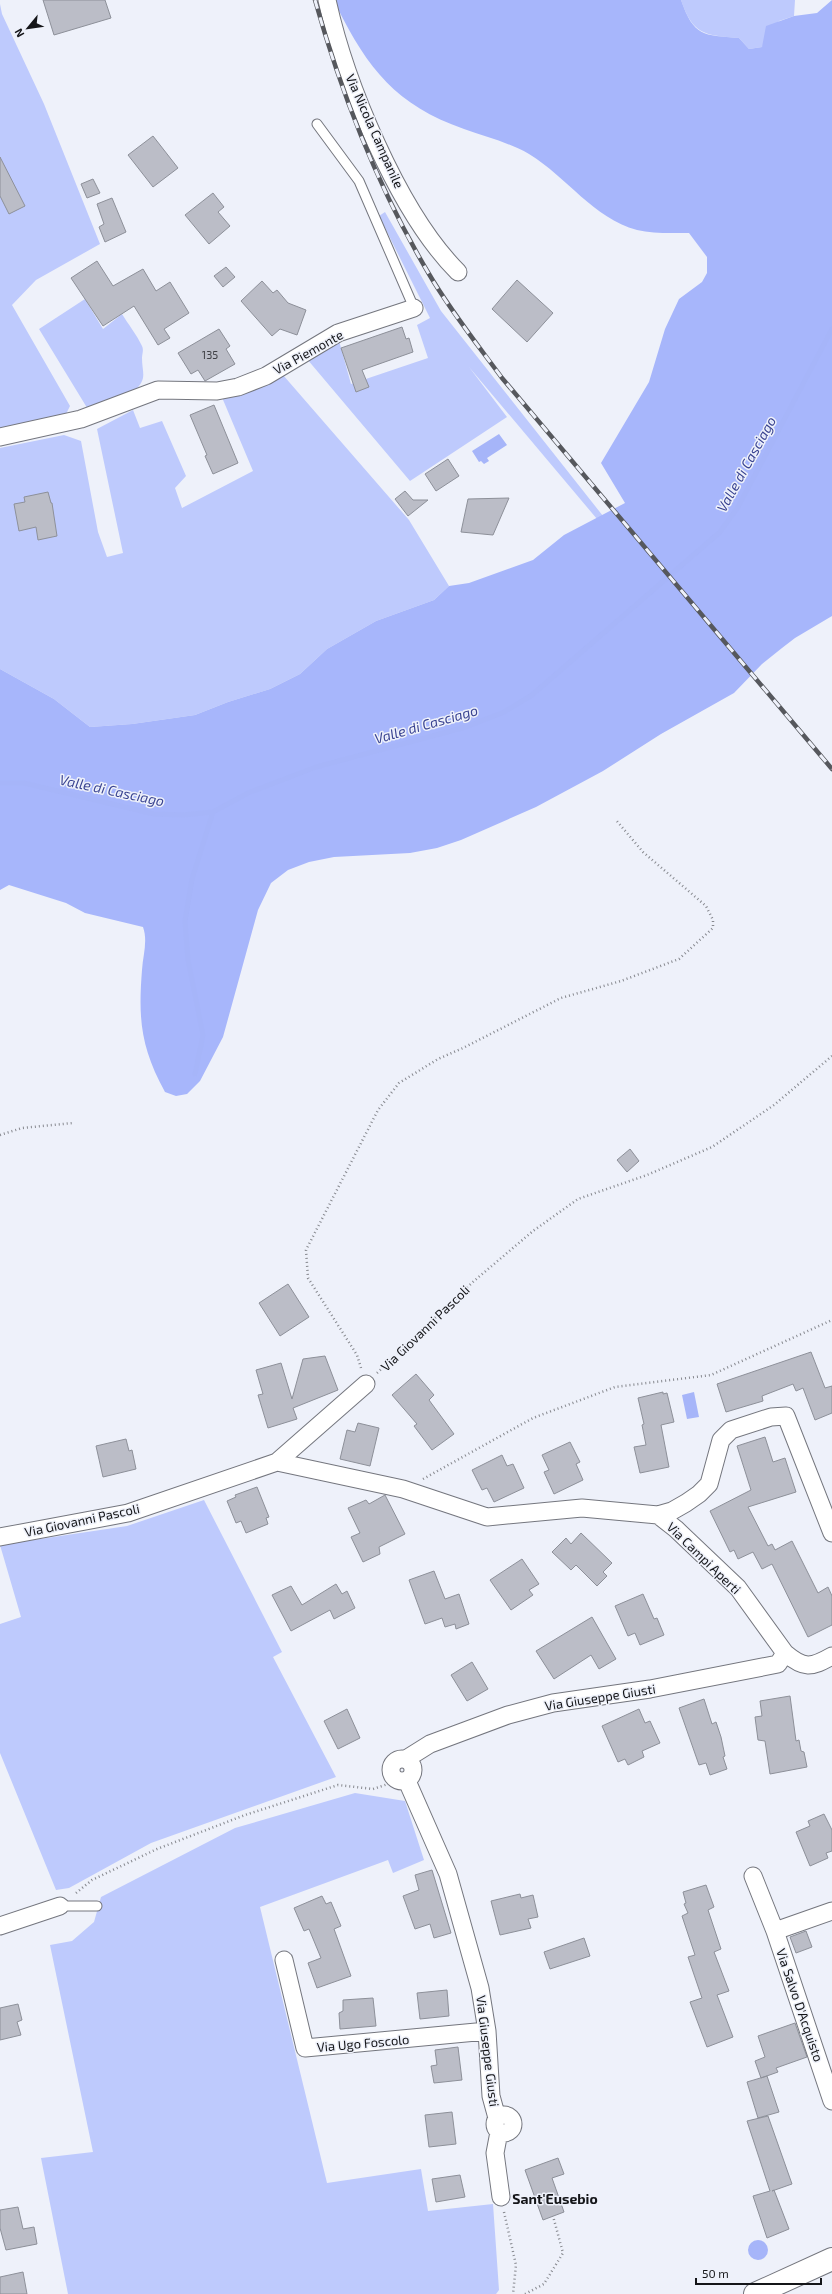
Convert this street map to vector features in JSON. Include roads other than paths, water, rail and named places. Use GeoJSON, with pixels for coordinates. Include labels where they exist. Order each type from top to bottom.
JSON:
{"type":"FeatureCollection","features":[{"type":"Feature","properties":{"kind":"street","name":"Via Nicola Campanile"},"geometry":{"type":"LineString","coordinates":[[327,0],[351,78],[384,159],[428,236],[458,272]]}},
{"type":"Feature","properties":{"kind":"street","name":"Via Piemonte"},"geometry":{"type":"LineString","coordinates":[[0,437],[81,419],[158,390],[217,391],[238,387],[266,376],[338,333],[414,308]]}},
{"type":"Feature","properties":{"kind":"street","name":"Via Giovanni Pascoli"},"geometry":{"type":"LineString","coordinates":[[0,1536],[128,1513],[276,1462],[366,1384]]}},
{"type":"Feature","properties":{"kind":"street","name":"Via Campi Aperti"},"geometry":{"type":"LineString","coordinates":[[658,1515],[672,1511],[686,1503],[699,1494],[709,1484],[721,1440],[731,1430],[771,1417],[786,1416],[832,1533]]}},
{"type":"Feature","properties":{"kind":"street"},"geometry":{"type":"LineString","coordinates":[[276,1462],[403,1489],[487,1517],[582,1508],[658,1515]]}},
{"type":"Feature","properties":{"kind":"street","name":"Via Campi Aperti"},"geometry":{"type":"LineString","coordinates":[[658,1515],[676,1529],[738,1588],[781,1659],[808,1666],[832,1656]]}},
{"type":"Feature","properties":{"kind":"street","name":"Via Giuseppe Giusti"},"geometry":{"type":"LineString","coordinates":[[501,2197],[495,2153],[498,2125],[491,2096],[487,2031],[480,1988],[448,1874],[402,1781],[392,1777],[390,1772],[391,1766],[400,1759],[406,1760],[430,1744],[508,1715],[553,1703],[650,1689],[781,1659]]}},
{"type":"Feature","properties":{"kind":"street","name":"Via Salvo D'Acquisto"},"geometry":{"type":"LineString","coordinates":[[753,1876],[775,1931],[832,2101]]}},
{"type":"Feature","properties":{"kind":"street"},"geometry":{"type":"LineString","coordinates":[[0,1926],[60,1906]]}},
{"type":"Feature","properties":{"kind":"street","name":"Via Salvo D'Acquisto"},"geometry":{"type":"LineString","coordinates":[[775,1931],[832,1911]]}},
{"type":"Feature","properties":{"kind":"street","name":"Via Ugo Foscolo"},"geometry":{"type":"LineString","coordinates":[[284,1960],[305,2048],[487,2031]]}},
{"type":"Feature","properties":{"kind":"street"},"geometry":{"type":"LineString","coordinates":[[755,2294],[832,2259]]}},
{"type":"Feature","properties":{"kind":"lane","name":"Via Piemonte"},"geometry":{"type":"LineString","coordinates":[[316,124],[359,181],[414,308]]}},
{"type":"Feature","properties":{"kind":"lane"},"geometry":{"type":"LineString","coordinates":[[60,1906],[97,1906]]}},
{"type":"Feature","properties":{"kind":"waterway","name":"Valle di Casciago"},"geometry":{"type":"LineString","coordinates":[[0,783],[24,783],[154,814],[183,815],[213,812],[248,793],[316,767],[466,727],[504,712],[532,695],[720,532],[738,507],[832,329]]}},
{"type":"Feature","properties":{"kind":"waterway"},"geometry":{"type":"LineString","coordinates":[[195,1074],[203,1035],[188,960],[185,921],[192,879],[213,812]]}},
{"type":"Feature","properties":{"kind":"railway"},"geometry":{"type":"LineString","coordinates":[[315,0],[337,71],[363,141],[393,208],[429,274],[446,301],[502,378],[832,769]]}},
{"type":"Feature","properties":{"kind":"district","name":"Sant'Eusebio"},"geometry":{"type":"Point","coordinates":[555,2198]}}]}
